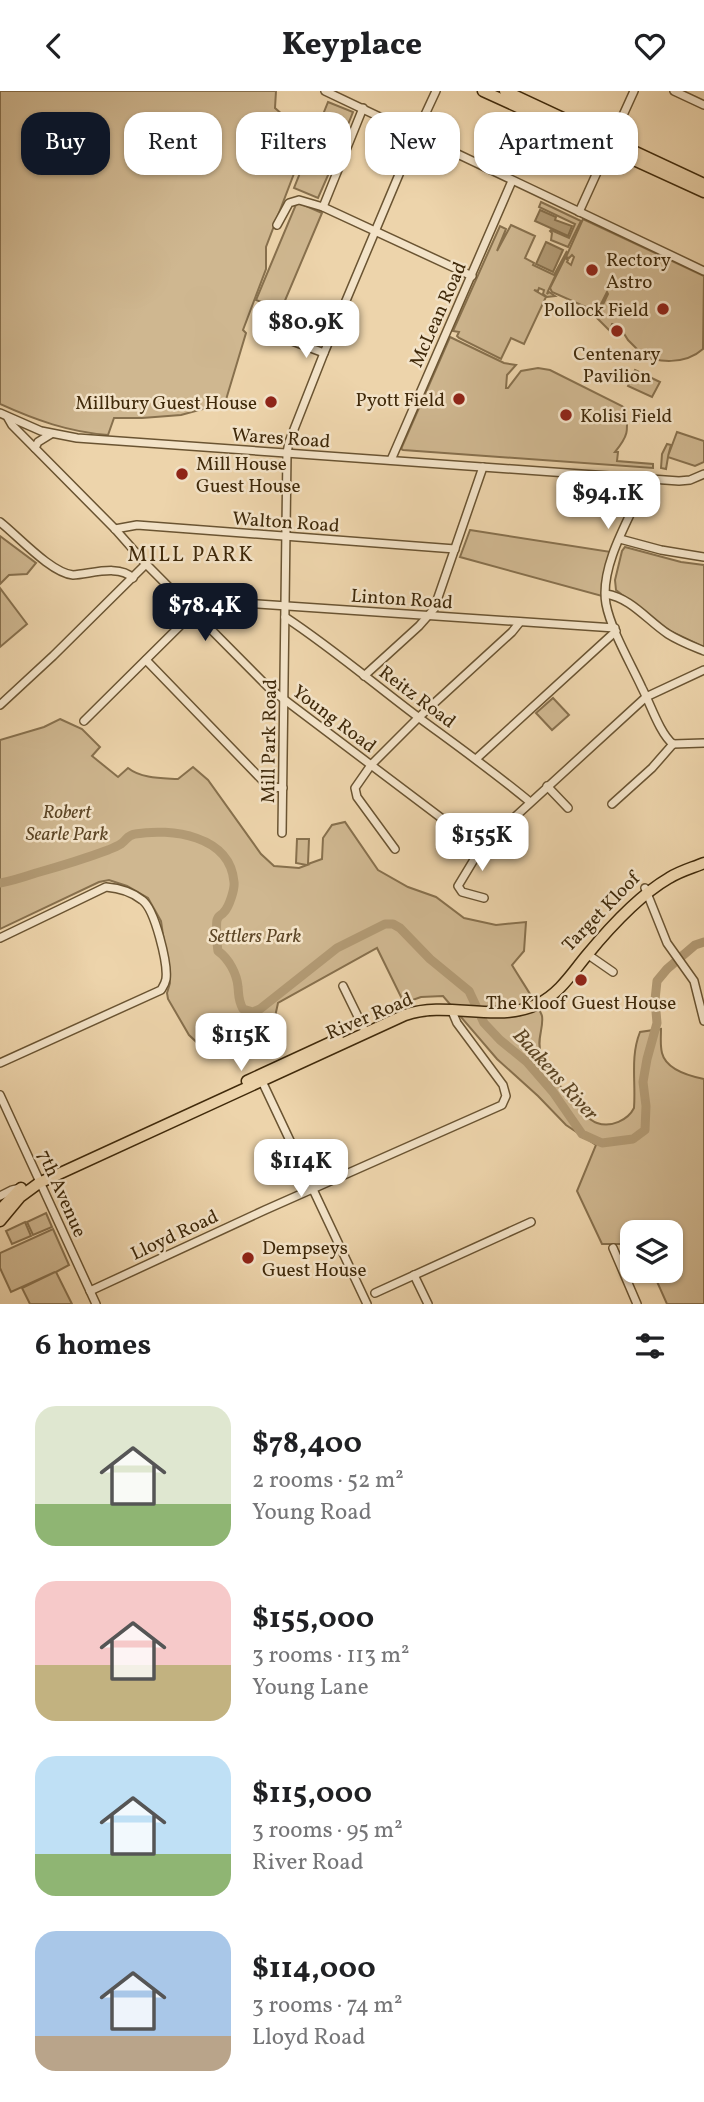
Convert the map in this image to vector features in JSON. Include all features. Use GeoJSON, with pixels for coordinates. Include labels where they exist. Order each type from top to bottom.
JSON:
{"type":"FeatureCollection","features":[{"type":"Feature","properties":{"kind":"main road"},"geometry":{"type":"LineString","coordinates":[[483,91],[533,112]]}},
{"type":"Feature","properties":{"kind":"main road"},"geometry":{"type":"LineString","coordinates":[[505,91],[547,112]]}},
{"type":"Feature","properties":{"kind":"main road"},"geometry":{"type":"LineString","coordinates":[[638,156],[704,184]]}},
{"type":"Feature","properties":{"kind":"main road"},"geometry":{"type":"LineString","coordinates":[[638,158],[704,192]]}},
{"type":"Feature","properties":{"kind":"main road","name":"Target Kloof"},"geometry":{"type":"LineString","coordinates":[[530,1004],[562,978],[611,919],[678,867],[704,856]]}},
{"type":"Feature","properties":{"kind":"main road","name":"Target Kloof"},"geometry":{"type":"LineString","coordinates":[[530,1004],[549,997],[564,984],[587,954],[646,891],[672,876],[704,863]]}},
{"type":"Feature","properties":{"kind":"main road","name":"River Road"},"geometry":{"type":"LineString","coordinates":[[39,1180],[421,1005],[452,1008],[530,1004]]}},
{"type":"Feature","properties":{"kind":"main road"},"geometry":{"type":"LineString","coordinates":[[0,1210],[20,1188],[39,1180]]}},
{"type":"Feature","properties":{"kind":"main road"},"geometry":{"type":"LineString","coordinates":[[0,1220],[39,1180]]}},
{"type":"Feature","properties":{"kind":"street"},"geometry":{"type":"LineString","coordinates":[[325,91],[371,112]]}},
{"type":"Feature","properties":{"kind":"street","name":"Mill Park Road"},"geometry":{"type":"LineString","coordinates":[[426,112],[436,91]]}},
{"type":"Feature","properties":{"kind":"street"},"geometry":{"type":"LineString","coordinates":[[624,112],[634,91]]}},
{"type":"Feature","properties":{"kind":"street"},"geometry":{"type":"LineString","coordinates":[[674,91],[704,105]]}},
{"type":"Feature","properties":{"kind":"street"},"geometry":{"type":"LineString","coordinates":[[323,207],[363,108]]}},
{"type":"Feature","properties":{"kind":"street"},"geometry":{"type":"LineString","coordinates":[[460,156],[704,271]]}},
{"type":"Feature","properties":{"kind":"street","name":"Mill Park Road"},"geometry":{"type":"LineString","coordinates":[[282,833],[287,453],[290,437],[399,175]]}},
{"type":"Feature","properties":{"kind":"street"},"geometry":{"type":"LineString","coordinates":[[579,212],[596,175]]}},
{"type":"Feature","properties":{"kind":"street","name":"McLean Road"},"geometry":{"type":"LineString","coordinates":[[391,460],[512,181]]}},
{"type":"Feature","properties":{"kind":"street"},"geometry":{"type":"LineString","coordinates":[[276,225],[284,211],[294,201],[299,200],[323,207],[472,276]]}},
{"type":"Feature","properties":{"kind":"street"},"geometry":{"type":"LineString","coordinates":[[271,333],[324,353]]}},
{"type":"Feature","properties":{"kind":"street","name":"Wares Road"},"geometry":{"type":"LineString","coordinates":[[4,416],[29,428],[77,438],[648,479],[685,481],[704,474]]}},
{"type":"Feature","properties":{"kind":"street","name":"Young Road"},"geometry":{"type":"LineString","coordinates":[[4,416],[269,688],[481,848]]}},
{"type":"Feature","properties":{"kind":"street"},"geometry":{"type":"LineString","coordinates":[[35,448],[38,442],[51,434]]}},
{"type":"Feature","properties":{"kind":"street"},"geometry":{"type":"LineString","coordinates":[[364,675],[429,615],[437,602],[483,467]]}},
{"type":"Feature","properties":{"kind":"street"},"geometry":{"type":"LineString","coordinates":[[648,479],[620,539],[608,574],[606,605],[646,697],[665,735],[673,744]]}},
{"type":"Feature","properties":{"kind":"street"},"geometry":{"type":"LineString","coordinates":[[0,522],[65,574],[120,571],[134,578]]}},
{"type":"Feature","properties":{"kind":"street","name":"Walton Road"},"geometry":{"type":"LineString","coordinates":[[115,529],[137,525],[455,549]]}},
{"type":"Feature","properties":{"kind":"street"},"geometry":{"type":"LineString","coordinates":[[620,539],[704,557]]}},
{"type":"Feature","properties":{"kind":"street"},"geometry":{"type":"LineString","coordinates":[[0,705],[146,564]]}},
{"type":"Feature","properties":{"kind":"street"},"geometry":{"type":"LineString","coordinates":[[606,594],[617,596],[631,604],[672,637],[704,651]]}},
{"type":"Feature","properties":{"kind":"street","name":"Linton Road"},"geometry":{"type":"LineString","coordinates":[[187,604],[204,600],[615,629]]}},
{"type":"Feature","properties":{"kind":"street"},"geometry":{"type":"LineString","coordinates":[[84,721],[194,612]]}},
{"type":"Feature","properties":{"kind":"street","name":"Reitz Road"},"geometry":{"type":"LineString","coordinates":[[285,617],[530,802]]}},
{"type":"Feature","properties":{"kind":"street"},"geometry":{"type":"LineString","coordinates":[[395,849],[355,794],[355,788],[371,765],[520,622]]}},
{"type":"Feature","properties":{"kind":"street"},"geometry":{"type":"LineString","coordinates":[[476,759],[615,629]]}},
{"type":"Feature","properties":{"kind":"street"},"geometry":{"type":"LineString","coordinates":[[146,660],[261,779],[270,786],[283,788]]}},
{"type":"Feature","properties":{"kind":"street"},"geometry":{"type":"LineString","coordinates":[[484,898],[462,892],[458,886],[481,848],[646,697],[704,670]]}},
{"type":"Feature","properties":{"kind":"street"},"geometry":{"type":"LineString","coordinates":[[612,804],[652,768],[673,744],[704,743]]}},
{"type":"Feature","properties":{"kind":"street"},"geometry":{"type":"LineString","coordinates":[[547,786],[568,809]]}},
{"type":"Feature","properties":{"kind":"street"},"geometry":{"type":"LineString","coordinates":[[0,938],[106,887],[122,890],[142,899],[152,913],[166,975],[162,990],[0,1063]]}},
{"type":"Feature","properties":{"kind":"street"},"geometry":{"type":"LineString","coordinates":[[646,891],[664,937],[694,981],[704,1020]]}},
{"type":"Feature","properties":{"kind":"street"},"geometry":{"type":"LineString","coordinates":[[587,954],[613,972]]}},
{"type":"Feature","properties":{"kind":"street"},"geometry":{"type":"LineString","coordinates":[[343,986],[364,1030]]}},
{"type":"Feature","properties":{"kind":"street","name":"Lloyd Road"},"geometry":{"type":"LineString","coordinates":[[90,1291],[502,1105],[506,1096],[503,1085],[457,1023],[452,1008]]}},
{"type":"Feature","properties":{"kind":"street"},"geometry":{"type":"LineString","coordinates":[[260,1078],[367,1304]]}},
{"type":"Feature","properties":{"kind":"street","name":"7th Avenue"},"geometry":{"type":"LineString","coordinates":[[0,1095],[96,1304]]}},
{"type":"Feature","properties":{"kind":"street"},"geometry":{"type":"LineString","coordinates":[[0,1196],[20,1188]]}},
{"type":"Feature","properties":{"kind":"street"},"geometry":{"type":"LineString","coordinates":[[375,1293],[531,1221]]}},
{"type":"Feature","properties":{"kind":"street"},"geometry":{"type":"LineString","coordinates":[[613,1248],[634,1303]]}},
{"type":"Feature","properties":{"kind":"street"},"geometry":{"type":"LineString","coordinates":[[414,1275],[428,1304]]}},
{"type":"Feature","properties":{"kind":"green space"},"geometry":{"type":"Polygon","coordinates":[[[0,91],[276,91],[275,108],[280,112],[236,112],[236,175],[293,175],[266,247],[266,269],[243,330],[246,333],[225,403],[181,415],[114,418],[108,435],[52,424],[0,404],[0,91]]]}},
{"type":"Feature","properties":{"kind":"green space"},"geometry":{"type":"Polygon","coordinates":[[[328,102],[353,112],[351,117],[351,112],[324,112],[328,102]]]}},
{"type":"Feature","properties":{"kind":"green space"},"geometry":{"type":"Polygon","coordinates":[[[299,175],[328,175],[318,198],[294,188],[299,175]]]}},
{"type":"Feature","properties":{"kind":"green space"},"geometry":{"type":"Polygon","coordinates":[[[297,202],[322,213],[281,310],[256,300],[297,202]]]}},
{"type":"Feature","properties":{"kind":"green space"},"geometry":{"type":"Polygon","coordinates":[[[541,202],[581,221],[568,247],[551,240],[550,231],[569,238],[575,224],[539,207],[541,202]]]}},
{"type":"Feature","properties":{"kind":"green space"},"geometry":{"type":"Polygon","coordinates":[[[583,219],[704,276],[703,349],[688,358],[671,361],[638,354],[639,351],[618,324],[612,324],[610,331],[590,311],[598,315],[607,292],[597,312],[552,292],[550,288],[565,258],[571,265],[574,257],[566,257],[583,219]]]}},
{"type":"Feature","properties":{"kind":"green space"},"geometry":{"type":"Polygon","coordinates":[[[511,225],[535,236],[525,258],[554,275],[567,251],[547,294],[549,292],[555,296],[547,297],[543,294],[544,290],[539,288],[538,291],[534,290],[546,297],[524,344],[511,338],[501,359],[459,338],[459,332],[453,331],[500,226],[506,229],[497,251],[511,225]]]}},
{"type":"Feature","properties":{"kind":"green space"},"geometry":{"type":"Polygon","coordinates":[[[450,337],[504,363],[516,365],[507,375],[506,388],[521,371],[538,368],[550,370],[622,406],[626,409],[627,428],[623,441],[615,452],[618,452],[617,461],[653,464],[653,468],[401,449],[450,337]]]}},
{"type":"Feature","properties":{"kind":"green space"},"geometry":{"type":"Polygon","coordinates":[[[635,370],[660,382],[652,397],[628,386],[635,370]]]}},
{"type":"Feature","properties":{"kind":"green space"},"geometry":{"type":"Polygon","coordinates":[[[677,432],[704,441],[704,462],[695,466],[668,457],[666,469],[661,468],[662,454],[667,444],[671,445],[668,456],[677,432]]]}},
{"type":"Feature","properties":{"kind":"green space"},"geometry":{"type":"Polygon","coordinates":[[[470,530],[611,552],[603,579],[602,596],[460,557],[470,530]]]}},
{"type":"Feature","properties":{"kind":"green space"},"geometry":{"type":"Polygon","coordinates":[[[0,536],[36,563],[27,574],[9,575],[0,584],[0,536]]]}},
{"type":"Feature","properties":{"kind":"green space"},"geometry":{"type":"Polygon","coordinates":[[[625,547],[681,562],[704,565],[704,647],[666,629],[616,590],[615,580],[625,547]]]}},
{"type":"Feature","properties":{"kind":"green space"},"geometry":{"type":"Polygon","coordinates":[[[0,588],[27,624],[0,647],[0,588]]]}},
{"type":"Feature","properties":{"kind":"green space"},"geometry":{"type":"Polygon","coordinates":[[[553,698],[569,715],[552,730],[536,713],[553,698]]]}},
{"type":"Feature","properties":{"kind":"green space","name":"Settlers Park"},"geometry":{"type":"Polygon","coordinates":[[[60,719],[82,729],[100,747],[92,756],[118,777],[128,768],[146,776],[178,779],[193,767],[208,780],[261,854],[274,866],[299,868],[307,865],[296,863],[297,839],[309,839],[308,864],[322,859],[323,838],[332,825],[345,822],[378,870],[408,887],[436,897],[464,918],[496,925],[526,922],[524,951],[512,965],[542,1016],[539,1043],[541,1053],[565,1092],[582,1112],[597,1123],[613,1124],[634,1108],[635,1051],[640,1032],[661,1029],[664,1059],[685,1074],[704,1079],[704,1304],[667,1304],[658,1283],[683,1283],[683,1220],[620,1220],[620,1244],[602,1244],[577,1191],[596,1145],[566,1125],[497,1059],[443,996],[421,997],[404,1003],[377,948],[278,1003],[273,1026],[205,1050],[189,1035],[168,999],[170,983],[161,921],[148,898],[109,880],[99,882],[0,929],[0,740],[44,727],[60,719]]]}},
{"type":"Feature","properties":{"kind":"green space"},"geometry":{"type":"Polygon","coordinates":[[[46,1213],[52,1227],[33,1235],[27,1222],[46,1213]]]}},
{"type":"Feature","properties":{"kind":"green space"},"geometry":{"type":"Polygon","coordinates":[[[25,1222],[31,1236],[12,1244],[6,1231],[25,1222]]]}},
{"type":"Feature","properties":{"kind":"green space"},"geometry":{"type":"Polygon","coordinates":[[[53,1229],[69,1265],[56,1272],[72,1304],[30,1304],[22,1288],[55,1272],[11,1292],[0,1268],[0,1253],[53,1229]]]}},
{"type":"Feature","properties":{"kind":"shaded area"},"geometry":{"type":"Polygon","coordinates":[[[540,210],[556,217],[555,220],[572,226],[568,236],[535,221],[540,210]]]}},
{"type":"Feature","properties":{"kind":"shaded area"},"geometry":{"type":"Polygon","coordinates":[[[546,242],[563,250],[553,272],[536,264],[546,242]]]}},
{"type":"Feature","properties":{"kind":"waterway","name":"Baakens River"},"geometry":{"type":"LineString","coordinates":[[0,883],[99,853],[119,845],[133,835],[165,832],[196,838],[222,854],[230,866],[234,889],[228,906],[217,920],[217,945],[218,951],[226,958],[234,972],[243,1009],[253,1012],[260,1009],[337,948],[385,924],[393,924],[469,991],[484,1023],[527,1062],[553,1092],[582,1134],[602,1143],[633,1139],[645,1130],[643,1082],[657,1023],[657,981],[695,945],[704,942]]}},
{"type":"Feature","properties":{"kind":"place","name":"Rectory Astro"},"geometry":{"type":"Point","coordinates":[592,270]}},
{"type":"Feature","properties":{"kind":"place","name":"Pollock Field"},"geometry":{"type":"Point","coordinates":[663,309]}},
{"type":"Feature","properties":{"kind":"place","name":"Centenary Pavilion"},"geometry":{"type":"Point","coordinates":[617,331]}},
{"type":"Feature","properties":{"kind":"place","name":"Pyott Field"},"geometry":{"type":"Point","coordinates":[459,399]}},
{"type":"Feature","properties":{"kind":"place","name":"Millbury Guest House"},"geometry":{"type":"Point","coordinates":[271,402]}},
{"type":"Feature","properties":{"kind":"place","name":"Kolisi Field"},"geometry":{"type":"Point","coordinates":[566,415]}},
{"type":"Feature","properties":{"kind":"place","name":"Mill House Guest House"},"geometry":{"type":"Point","coordinates":[182,474]}},
{"type":"Feature","properties":{"kind":"place","name":"The Kloof Guest House"},"geometry":{"type":"Point","coordinates":[581,980]}},
{"type":"Feature","properties":{"kind":"place","name":"Dempseys Guest House"},"geometry":{"type":"Point","coordinates":[248,1258]}},
{"type":"Feature","properties":{"kind":"district","name":"MILL PARK"},"geometry":{"type":"Point","coordinates":[191,554]}},
{"type":"Feature","properties":{"kind":"park label","name":"Robert Searle Park"},"geometry":{"type":"Point","coordinates":[67,822]}}]}
